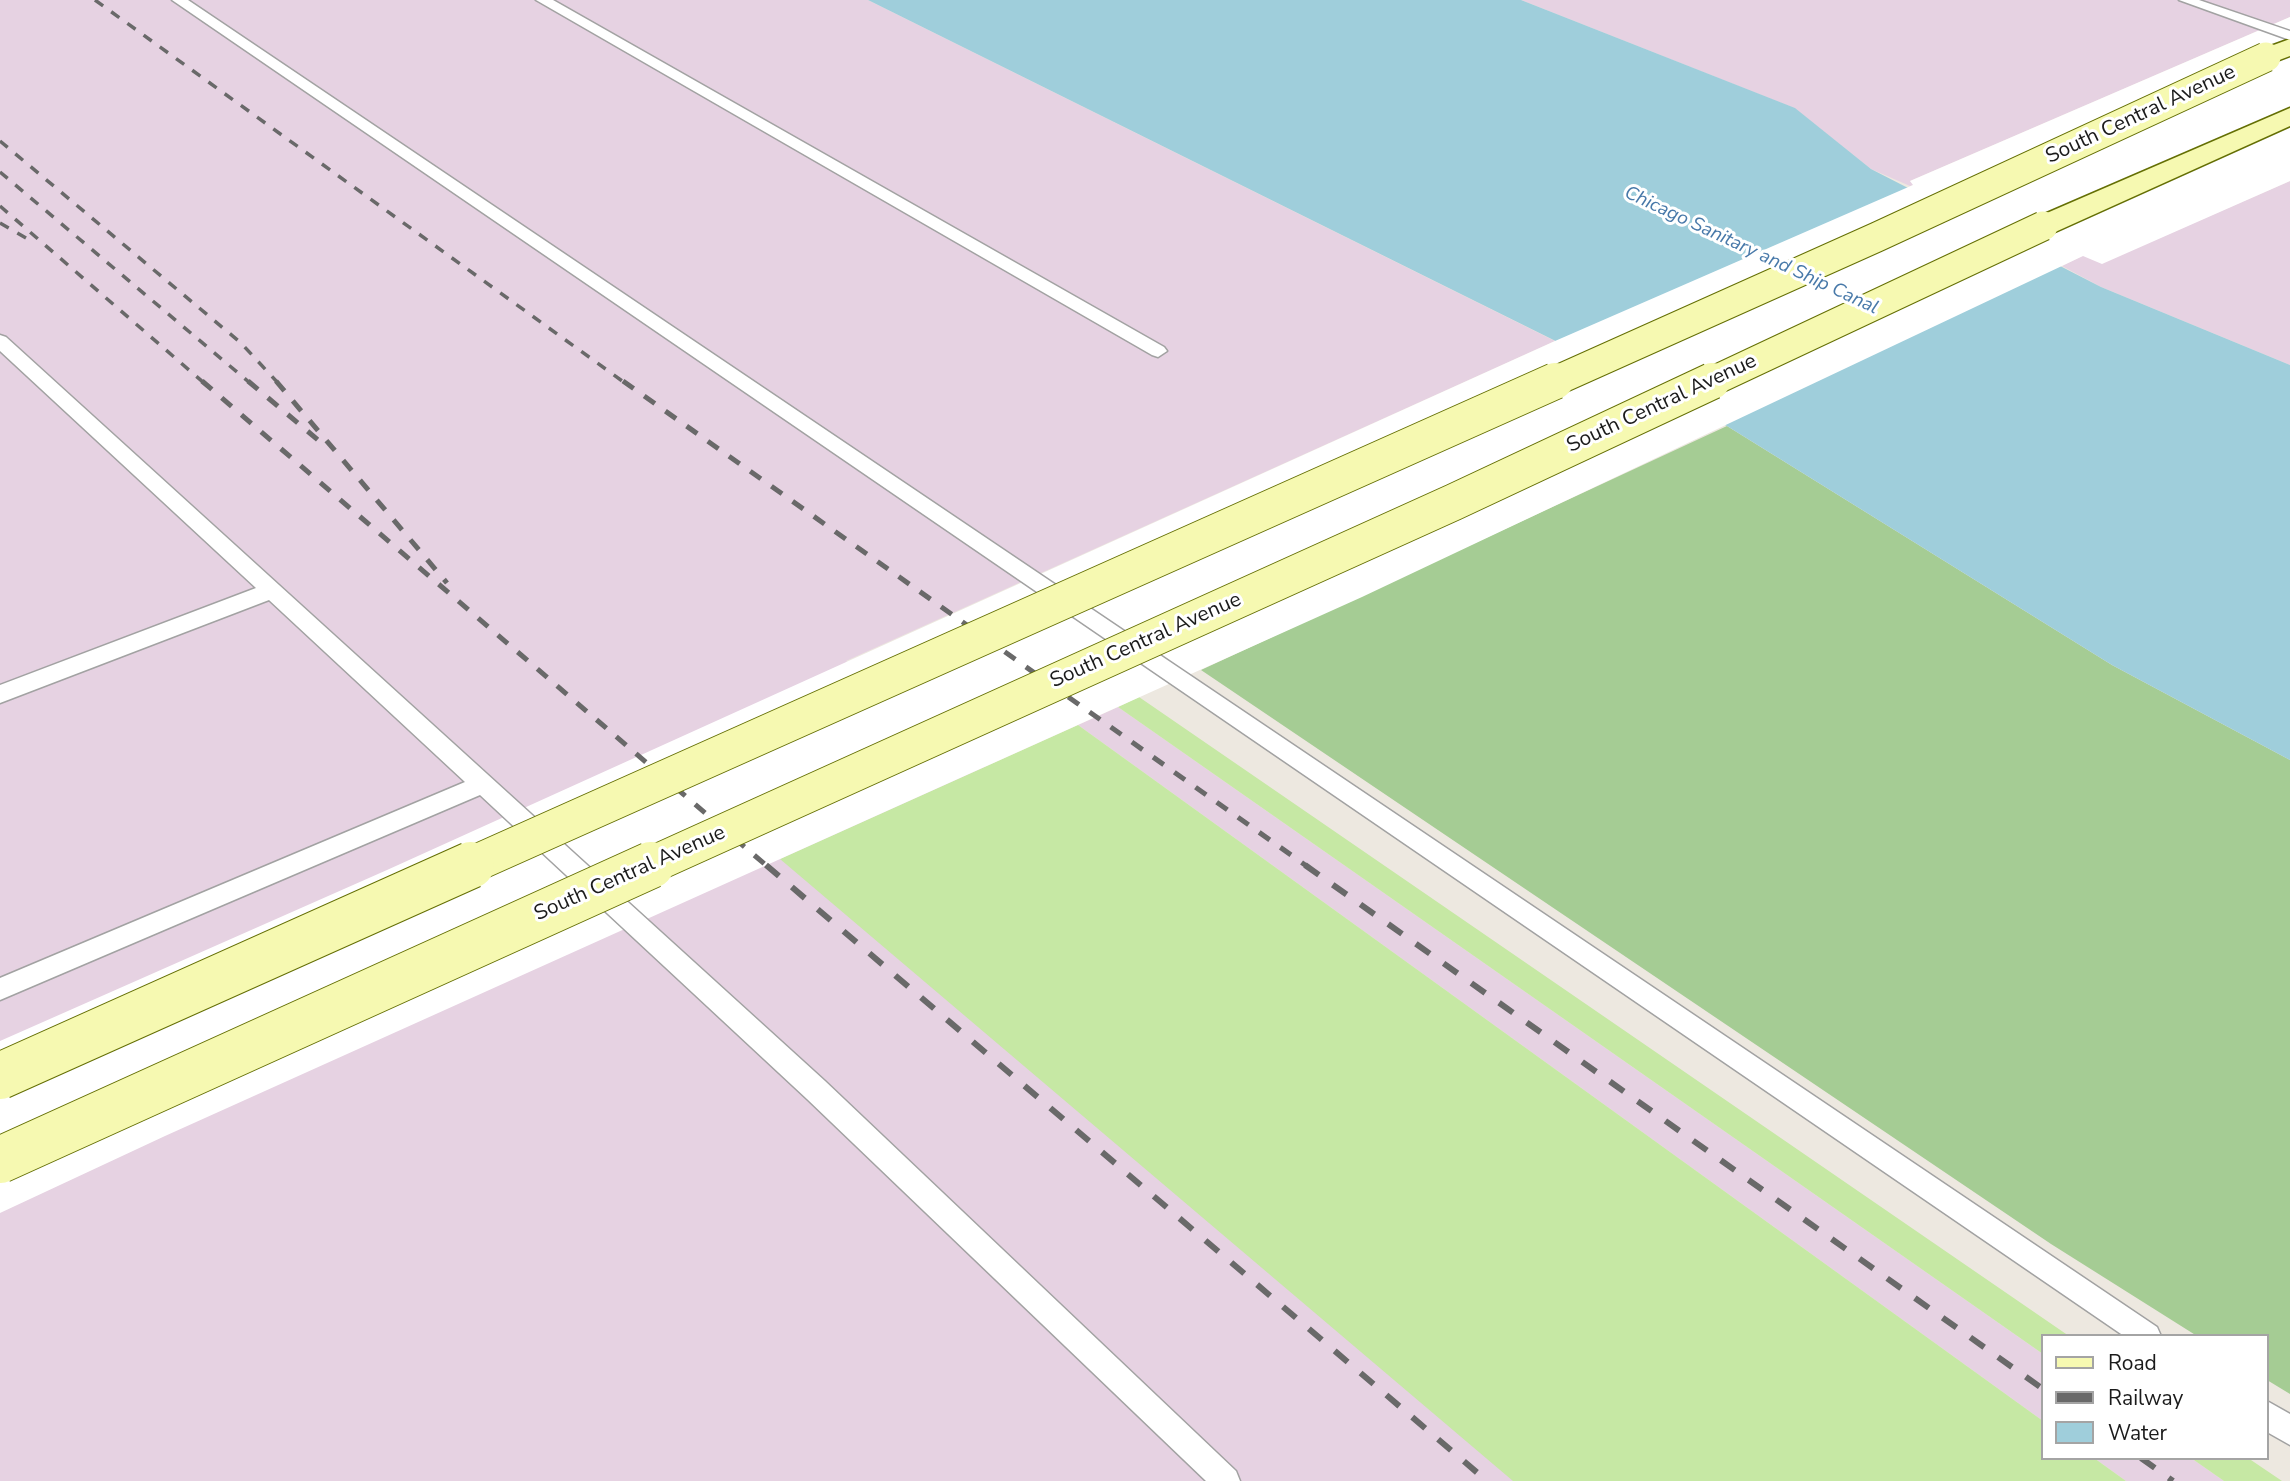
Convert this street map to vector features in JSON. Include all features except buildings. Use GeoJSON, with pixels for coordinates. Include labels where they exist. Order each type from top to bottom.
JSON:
{"type":"FeatureCollection","features":[{"type":"Feature","properties":{"kind":"main road","name":"South Central Avenue"},"geometry":{"type":"LineString","coordinates":[[0,1076],[1877,237],[2290,47]]}},
{"type":"Feature","properties":{"kind":"main road","name":"South Central Avenue"},"geometry":{"type":"LineString","coordinates":[[0,1160],[1454,502],[2043,226],[2290,116]]}},
{"type":"Feature","properties":{"kind":"lane"},"geometry":{"type":"LineString","coordinates":[[179,0],[2145,1334]]}},
{"type":"Feature","properties":{"kind":"lane"},"geometry":{"type":"LineString","coordinates":[[543,0],[1158,351]]}},
{"type":"Feature","properties":{"kind":"lane"},"geometry":{"type":"LineString","coordinates":[[2186,0],[2290,36]]}},
{"type":"Feature","properties":{"kind":"lane"},"geometry":{"type":"LineString","coordinates":[[0,341],[816,1090],[1226,1481]]}},
{"type":"Feature","properties":{"kind":"lane"},"geometry":{"type":"LineString","coordinates":[[0,694],[272,590]]}},
{"type":"Feature","properties":{"kind":"lane"},"geometry":{"type":"LineString","coordinates":[[0,989],[482,784]]}},
{"type":"Feature","properties":{"kind":"lane"},"geometry":{"type":"LineString","coordinates":[[2269,1416],[2290,1431]]}},
{"type":"Feature","properties":{"kind":"shaded area"},"geometry":{"type":"Polygon","coordinates":[[[0,0],[868,0],[1555,341],[846,661],[1930,1481],[0,1481],[0,0]]]}},
{"type":"Feature","properties":{"kind":"shaded area"},"geometry":{"type":"Polygon","coordinates":[[[1521,0],[2290,0],[2290,17],[1910,181],[1914,185],[1910,186],[1871,169],[1794,108],[1521,0]]]}},
{"type":"Feature","properties":{"kind":"shaded area"},"geometry":{"type":"Polygon","coordinates":[[[2290,181],[2290,365],[2101,287],[2062,266],[2084,255],[2102,263],[2290,181]]]}},
{"type":"Feature","properties":{"kind":"shaded area"},"geometry":{"type":"Polygon","coordinates":[[[1118,707],[2042,1353],[2042,1420],[1078,725],[1118,707]]]}},
{"type":"Feature","properties":{"kind":"shaded area"},"geometry":{"type":"Polygon","coordinates":[[[2097,1460],[2194,1460],[2224,1481],[2126,1481],[2097,1460]]]}},
{"type":"Feature","properties":{"kind":"green space"},"geometry":{"type":"Polygon","coordinates":[[[1727,426],[2112,665],[2290,760],[2290,1394],[2269,1381],[2269,1334],[2194,1334],[2051,1244],[1201,670],[1727,426]]]}},
{"type":"Feature","properties":{"kind":"green space"},"geometry":{"type":"Polygon","coordinates":[[[1139,697],[2066,1334],[2042,1334],[2042,1353],[1118,707],[1139,697]]]}},
{"type":"Feature","properties":{"kind":"green space"},"geometry":{"type":"Polygon","coordinates":[[[1078,725],[2042,1420],[2042,1460],[2097,1460],[2126,1481],[1513,1481],[780,859],[1078,725]]]}},
{"type":"Feature","properties":{"kind":"green space"},"geometry":{"type":"Polygon","coordinates":[[[2194,1460],[2251,1460],[2282,1481],[2224,1481],[2194,1460]]]}},
{"type":"Feature","properties":{"kind":"water","name":"Chicago Sanitary and Ship Canal"},"geometry":{"type":"Polygon","coordinates":[[[868,0],[1521,0],[1795,108],[1871,169],[2101,287],[2290,365],[2290,760],[2112,665],[1727,426],[868,0]]]}},
{"type":"Feature","properties":{"kind":"pier"},"geometry":{"type":"Polygon","coordinates":[[[2290,17],[2290,181],[2102,264],[2083,256],[1362,597],[165,1136],[0,1213],[0,1041],[387,870],[1555,341],[1913,185],[1910,181],[2290,17]]]}},
{"type":"Feature","properties":{"kind":"railway"},"geometry":{"type":"LineString","coordinates":[[95,0],[625,383]]}},
{"type":"Feature","properties":{"kind":"railway"},"geometry":{"type":"LineString","coordinates":[[0,141],[241,343],[278,383]]}},
{"type":"Feature","properties":{"kind":"railway"},"geometry":{"type":"LineString","coordinates":[[0,172],[250,383]]}},
{"type":"Feature","properties":{"kind":"railway"},"geometry":{"type":"LineString","coordinates":[[0,206],[204,383]]}},
{"type":"Feature","properties":{"kind":"railway"},"geometry":{"type":"LineString","coordinates":[[0,223],[26,238]]}},
{"type":"Feature","properties":{"kind":"railway"},"geometry":{"type":"LineString","coordinates":[[202,381],[768,867]]}},
{"type":"Feature","properties":{"kind":"railway"},"geometry":{"type":"LineString","coordinates":[[248,381],[318,440]]}},
{"type":"Feature","properties":{"kind":"railway"},"geometry":{"type":"LineString","coordinates":[[276,381],[447,583]]}},
{"type":"Feature","properties":{"kind":"railway"},"geometry":{"type":"LineString","coordinates":[[623,381],[1308,867]]}},
{"type":"Feature","properties":{"kind":"railway"},"geometry":{"type":"LineString","coordinates":[[766,865],[1487,1481]]}},
{"type":"Feature","properties":{"kind":"railway"},"geometry":{"type":"LineString","coordinates":[[1305,865],[2042,1388]]}},
{"type":"Feature","properties":{"kind":"railway"},"geometry":{"type":"LineString","coordinates":[[2144,1460],[2173,1481]]}}]}
